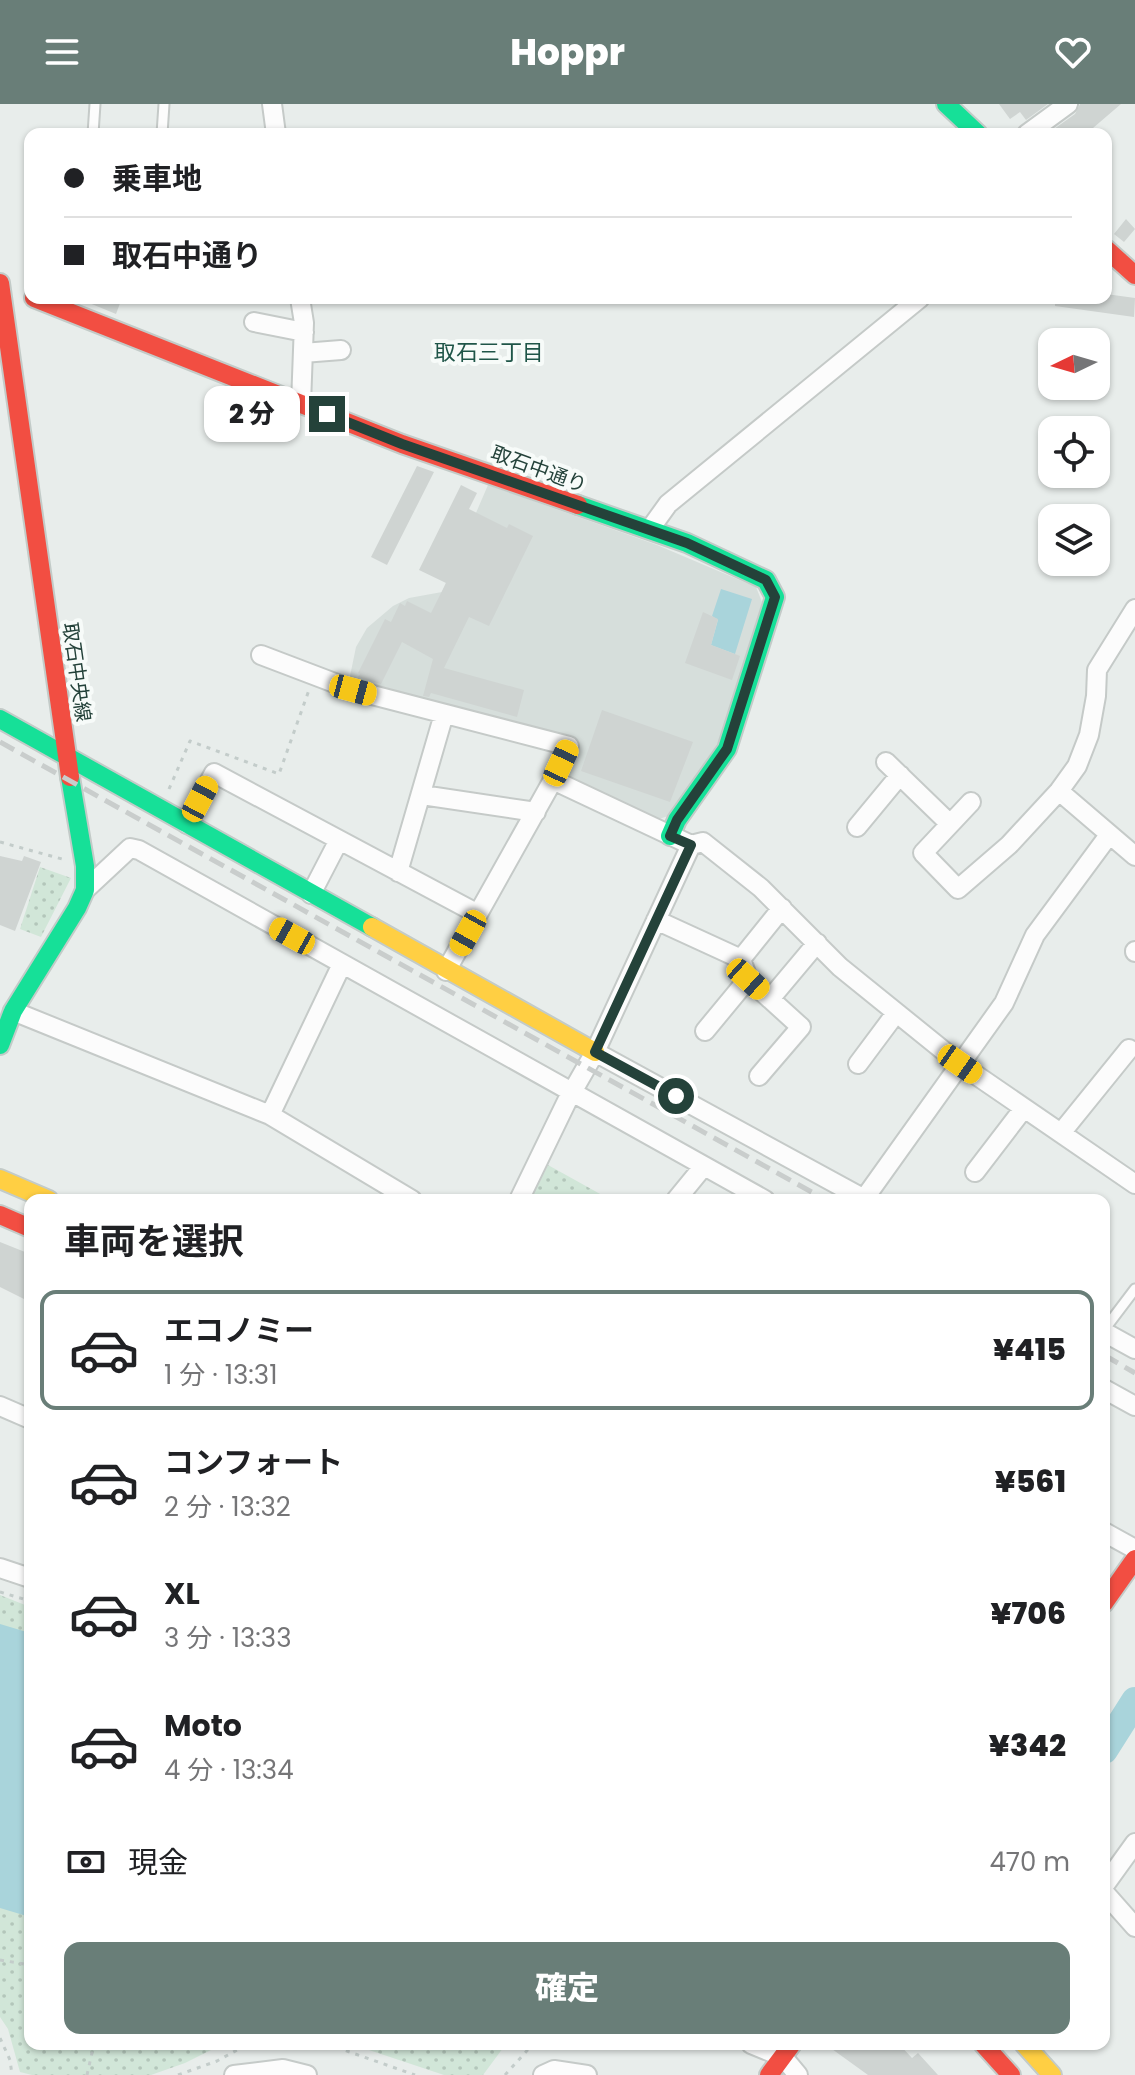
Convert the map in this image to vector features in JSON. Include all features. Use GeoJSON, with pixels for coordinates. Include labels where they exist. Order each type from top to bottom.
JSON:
{"type":"FeatureCollection","features":[{"type":"Feature","properties":{"kind":"main road"},"geometry":{"type":"LineString","coordinates":[[946,104],[972,128]]}},
{"type":"Feature","properties":{"kind":"main road"},"geometry":{"type":"LineString","coordinates":[[1112,254],[1135,275]]}},
{"type":"Feature","properties":{"kind":"main road","name":"取石中央線"},"geometry":{"type":"LineString","coordinates":[[0,284],[85,866],[85,890],[77,908],[13,1011],[0,1045]]}},
{"type":"Feature","properties":{"kind":"main road","name":"取石中通り"},"geometry":{"type":"LineString","coordinates":[[50,304],[402,444],[687,543],[766,580],[775,597],[727,749],[677,820],[670,836]]}},
{"type":"Feature","properties":{"kind":"main road"},"geometry":{"type":"LineString","coordinates":[[0,719],[595,1052]]}},
{"type":"Feature","properties":{"kind":"main road"},"geometry":{"type":"LineString","coordinates":[[0,1179],[35,1194]]}},
{"type":"Feature","properties":{"kind":"main road"},"geometry":{"type":"LineString","coordinates":[[0,1215],[24,1225]]}},
{"type":"Feature","properties":{"kind":"main road"},"geometry":{"type":"LineString","coordinates":[[1110,1594],[1135,1559]]}},
{"type":"Feature","properties":{"kind":"main road"},"geometry":{"type":"LineString","coordinates":[[988,2050],[1011,2075]]}},
{"type":"Feature","properties":{"kind":"main road"},"geometry":{"type":"LineString","coordinates":[[1029,2050],[1052,2075]]}},
{"type":"Feature","properties":{"kind":"main road"},"geometry":{"type":"LineString","coordinates":[[769,2075],[787,2051]]}},
{"type":"Feature","properties":{"kind":"street"},"geometry":{"type":"LineString","coordinates":[[272,104],[275,128]]}},
{"type":"Feature","properties":{"kind":"street"},"geometry":{"type":"LineString","coordinates":[[1035,128],[1068,104]]}},
{"type":"Feature","properties":{"kind":"street","name":"取石中通り"},"geometry":{"type":"LineString","coordinates":[[0,284],[24,294]]}},
{"type":"Feature","properties":{"kind":"street"},"geometry":{"type":"LineString","coordinates":[[301,304],[304,332],[301,404]]}},
{"type":"Feature","properties":{"kind":"street"},"geometry":{"type":"LineString","coordinates":[[650,529],[668,504],[913,304]]}},
{"type":"Feature","properties":{"kind":"street"},"geometry":{"type":"LineString","coordinates":[[254,322],[304,332]]}},
{"type":"Feature","properties":{"kind":"street"},"geometry":{"type":"LineString","coordinates":[[303,353],[341,350]]}},
{"type":"Feature","properties":{"kind":"street"},"geometry":{"type":"LineString","coordinates":[[971,802],[923,853],[958,889],[1009,845],[1059,791],[1077,766],[1089,735],[1097,670],[1135,609]]}},
{"type":"Feature","properties":{"kind":"street"},"geometry":{"type":"LineString","coordinates":[[261,655],[353,690],[569,746],[536,812],[446,971]]}},
{"type":"Feature","properties":{"kind":"street"},"geometry":{"type":"LineString","coordinates":[[398,872],[444,714]]}},
{"type":"Feature","properties":{"kind":"street"},"geometry":{"type":"LineString","coordinates":[[857,827],[893,768],[950,824]]}},
{"type":"Feature","properties":{"kind":"street"},"geometry":{"type":"LineString","coordinates":[[187,824],[214,773],[478,914]]}},
{"type":"Feature","properties":{"kind":"street"},"geometry":{"type":"LineString","coordinates":[[553,780],[691,845],[703,842],[761,888],[840,967],[960,1064],[1133,1180]]}},
{"type":"Feature","properties":{"kind":"street"},"geometry":{"type":"LineString","coordinates":[[1059,791],[1135,856]]}},
{"type":"Feature","properties":{"kind":"street"},"geometry":{"type":"LineString","coordinates":[[422,795],[536,812]]}},
{"type":"Feature","properties":{"kind":"street"},"geometry":{"type":"LineString","coordinates":[[869,1194],[1004,1003],[1035,935],[1109,835]]}},
{"type":"Feature","properties":{"kind":"street"},"geometry":{"type":"LineString","coordinates":[[311,894],[339,840]]}},
{"type":"Feature","properties":{"kind":"street"},"geometry":{"type":"LineString","coordinates":[[522,1194],[595,1052],[691,845]]}},
{"type":"Feature","properties":{"kind":"street"},"geometry":{"type":"LineString","coordinates":[[85,890],[130,848],[139,850],[754,1194]]}},
{"type":"Feature","properties":{"kind":"street"},"geometry":{"type":"LineString","coordinates":[[741,959],[782,908]]}},
{"type":"Feature","properties":{"kind":"street"},"geometry":{"type":"LineString","coordinates":[[656,920],[741,959],[748,979],[801,1027],[759,1076]]}},
{"type":"Feature","properties":{"kind":"street"},"geometry":{"type":"LineString","coordinates":[[770,999],[817,943]]}},
{"type":"Feature","properties":{"kind":"street"},"geometry":{"type":"LineString","coordinates":[[270,1115],[342,964]]}},
{"type":"Feature","properties":{"kind":"street"},"geometry":{"type":"LineString","coordinates":[[705,1031],[748,979]]}},
{"type":"Feature","properties":{"kind":"street"},"geometry":{"type":"LineString","coordinates":[[13,1011],[270,1115],[402,1194]]}},
{"type":"Feature","properties":{"kind":"street"},"geometry":{"type":"LineString","coordinates":[[858,1064],[896,1013]]}},
{"type":"Feature","properties":{"kind":"street"},"geometry":{"type":"LineString","coordinates":[[1061,1133],[1129,1049]]}},
{"type":"Feature","properties":{"kind":"street"},"geometry":{"type":"LineString","coordinates":[[595,1052],[856,1194]]}},
{"type":"Feature","properties":{"kind":"street"},"geometry":{"type":"LineString","coordinates":[[975,1172],[1024,1108]]}},
{"type":"Feature","properties":{"kind":"street"},"geometry":{"type":"LineString","coordinates":[[681,1194],[703,1167]]}},
{"type":"Feature","properties":{"kind":"street"},"geometry":{"type":"LineString","coordinates":[[1110,1334],[1135,1349]]}},
{"type":"Feature","properties":{"kind":"street"},"geometry":{"type":"LineString","coordinates":[[1110,1392],[1135,1406]]}},
{"type":"Feature","properties":{"kind":"street"},"geometry":{"type":"LineString","coordinates":[[0,1406],[24,1416]]}},
{"type":"Feature","properties":{"kind":"street"},"geometry":{"type":"LineString","coordinates":[[1110,1535],[1135,1549]]}},
{"type":"Feature","properties":{"kind":"street"},"geometry":{"type":"LineString","coordinates":[[0,1568],[24,1576]]}},
{"type":"Feature","properties":{"kind":"street"},"geometry":{"type":"LineString","coordinates":[[1110,1880],[1135,1843]]}},
{"type":"Feature","properties":{"kind":"street"},"geometry":{"type":"LineString","coordinates":[[1110,1896],[1135,1927]]}},
{"type":"Feature","properties":{"kind":"street"},"geometry":{"type":"LineString","coordinates":[[787,2051],[798,2075]]}},
{"type":"Feature","properties":{"kind":"street"},"geometry":{"type":"LineString","coordinates":[[234,2075],[283,2069],[307,2075]]}},
{"type":"Feature","properties":{"kind":"street"},"geometry":{"type":"LineString","coordinates":[[543,2075],[554,2070],[587,2075]]}},
{"type":"Feature","properties":{"kind":"lane"},"geometry":{"type":"LineString","coordinates":[[93,128],[95,104]]}},
{"type":"Feature","properties":{"kind":"lane"},"geometry":{"type":"LineString","coordinates":[[162,128],[164,104]]}},
{"type":"Feature","properties":{"kind":"lane"},"geometry":{"type":"LineString","coordinates":[[1110,1323],[1135,1289]]}},
{"type":"Feature","properties":{"kind":"path"},"geometry":{"type":"LineString","coordinates":[[160,809],[190,741],[279,774],[314,675]]}},
{"type":"Feature","properties":{"kind":"path"},"geometry":{"type":"LineString","coordinates":[[0,842],[85,866]]}},
{"type":"Feature","properties":{"kind":"path"},"geometry":{"type":"LineString","coordinates":[[0,1592],[24,1599]]}},
{"type":"Feature","properties":{"kind":"path"},"geometry":{"type":"LineString","coordinates":[[0,1960],[24,1964]]}},
{"type":"Feature","properties":{"kind":"path"},"geometry":{"type":"LineString","coordinates":[[0,2038],[10,2060],[12,2075]]}},
{"type":"Feature","properties":{"kind":"path"},"geometry":{"type":"LineString","coordinates":[[87,2075],[93,2050]]}},
{"type":"Feature","properties":{"kind":"path"},"geometry":{"type":"LineString","coordinates":[[178,2075],[237,2050]]}},
{"type":"Feature","properties":{"kind":"path"},"geometry":{"type":"LineString","coordinates":[[344,2050],[415,2075]]}},
{"type":"Feature","properties":{"kind":"path"},"geometry":{"type":"LineString","coordinates":[[505,2075],[528,2050]]}},
{"type":"Feature","properties":{"kind":"shaded area"},"geometry":{"type":"Polygon","coordinates":[[[488,485],[657,545],[756,587],[762,602],[726,731],[668,816],[659,819],[570,777],[568,769],[575,750],[349,681],[356,647],[367,628],[393,606],[409,598],[442,592],[488,485]]]}},
{"type":"Feature","properties":{"kind":"green space"},"geometry":{"type":"Polygon","coordinates":[[[40,867],[71,878],[41,937],[20,929],[40,867]]]}},
{"type":"Feature","properties":{"kind":"green space"},"geometry":{"type":"Polygon","coordinates":[[[548,1165],[600,1194],[533,1194],[548,1165]]]}},
{"type":"Feature","properties":{"kind":"green space"},"geometry":{"type":"Polygon","coordinates":[[[0,1595],[24,1605],[24,2050],[211,2050],[151,2075],[32,2075],[20,2072],[8,2029],[0,2017],[0,1595]]]}},
{"type":"Feature","properties":{"kind":"green space"},"geometry":{"type":"Polygon","coordinates":[[[369,2050],[502,2050],[483,2075],[444,2075],[369,2050]]]}},
{"type":"Feature","properties":{"kind":"water"},"geometry":{"type":"Polygon","coordinates":[[[721,589],[752,599],[735,654],[711,645],[718,620],[712,616],[721,589]]]}},
{"type":"Feature","properties":{"kind":"water"},"geometry":{"type":"Polygon","coordinates":[[[0,1624],[24,1631],[24,1915],[0,1908],[0,1624]]]}},
{"type":"Feature","properties":{"kind":"building"},"geometry":{"type":"Polygon","coordinates":[[[999,104],[1048,104],[1026,120],[1020,112],[1010,119],[999,104]]]}},
{"type":"Feature","properties":{"kind":"building"},"geometry":{"type":"Polygon","coordinates":[[[1080,104],[1121,104],[1093,128],[1055,128],[1075,114],[1080,104]]]}},
{"type":"Feature","properties":{"kind":"building"},"geometry":{"type":"Polygon","coordinates":[[[1126,219],[1135,229],[1124,242],[1114,234],[1126,219]]]}},
{"type":"Feature","properties":{"kind":"building"},"geometry":{"type":"Polygon","coordinates":[[[1112,295],[1135,298],[1134,317],[1055,306],[1112,304],[1112,295]]]}},
{"type":"Feature","properties":{"kind":"building"},"geometry":{"type":"Polygon","coordinates":[[[92,304],[120,304],[116,314],[92,304]]]}},
{"type":"Feature","properties":{"kind":"building"},"geometry":{"type":"Polygon","coordinates":[[[417,466],[434,472],[387,565],[371,557],[417,466]]]}},
{"type":"Feature","properties":{"kind":"building"},"geometry":{"type":"Polygon","coordinates":[[[461,485],[477,493],[469,509],[507,528],[509,524],[533,536],[489,626],[469,617],[444,668],[524,690],[517,717],[431,693],[429,697],[423,696],[433,659],[402,642],[381,684],[358,677],[385,619],[391,622],[400,603],[405,606],[407,601],[431,613],[446,583],[419,570],[461,485]]]}},
{"type":"Feature","properties":{"kind":"building"},"geometry":{"type":"Polygon","coordinates":[[[703,612],[718,619],[711,645],[740,656],[732,680],[685,663],[703,612]]]}},
{"type":"Feature","properties":{"kind":"building"},"geometry":{"type":"Polygon","coordinates":[[[602,710],[693,742],[670,802],[581,771],[602,710]]]}},
{"type":"Feature","properties":{"kind":"building"},"geometry":{"type":"Polygon","coordinates":[[[0,856],[22,861],[24,856],[41,862],[15,931],[0,925],[0,856]]]}},
{"type":"Feature","properties":{"kind":"building"},"geometry":{"type":"Polygon","coordinates":[[[0,1242],[24,1252],[24,1299],[0,1287],[0,1242]]]}},
{"type":"Feature","properties":{"kind":"building"},"geometry":{"type":"Polygon","coordinates":[[[833,2050],[905,2050],[912,2058],[918,2053],[938,2075],[868,2075],[833,2050]]]}},
{"type":"Feature","properties":{"kind":"waterway"},"geometry":{"type":"LineString","coordinates":[[1110,1741],[1135,1701]]}},
{"type":"Feature","properties":{"kind":"railway"},"geometry":{"type":"LineString","coordinates":[[0,742],[815,1194]]}},
{"type":"Feature","properties":{"kind":"railway"},"geometry":{"type":"LineString","coordinates":[[1110,1358],[1135,1373]]}},
{"type":"Feature","properties":{"kind":"traffic: fast"},"geometry":{"type":"LineString","coordinates":[[946,104],[972,128]]}},
{"type":"Feature","properties":{"kind":"traffic: fast"},"geometry":{"type":"LineString","coordinates":[[578,505],[687,543],[766,580],[775,597],[727,749],[677,820],[670,836]]}},
{"type":"Feature","properties":{"kind":"traffic: fast"},"geometry":{"type":"LineString","coordinates":[[0,719],[372,927]]}},
{"type":"Feature","properties":{"kind":"traffic: fast"},"geometry":{"type":"LineString","coordinates":[[0,1045],[13,1011],[85,890],[85,866],[70,777]]}},
{"type":"Feature","properties":{"kind":"traffic: slow"},"geometry":{"type":"LineString","coordinates":[[372,927],[595,1052]]}},
{"type":"Feature","properties":{"kind":"traffic: slow"},"geometry":{"type":"LineString","coordinates":[[0,1179],[35,1194]]}},
{"type":"Feature","properties":{"kind":"traffic: slow"},"geometry":{"type":"LineString","coordinates":[[1029,2050],[1052,2075]]}},
{"type":"Feature","properties":{"kind":"traffic: jam"},"geometry":{"type":"LineString","coordinates":[[1112,254],[1135,275]]}},
{"type":"Feature","properties":{"kind":"traffic: jam"},"geometry":{"type":"LineString","coordinates":[[0,283],[70,777]]}},
{"type":"Feature","properties":{"kind":"traffic: jam"},"geometry":{"type":"LineString","coordinates":[[49,304],[402,444],[578,505]]}},
{"type":"Feature","properties":{"kind":"traffic: jam"},"geometry":{"type":"LineString","coordinates":[[0,1215],[24,1225]]}},
{"type":"Feature","properties":{"kind":"traffic: jam"},"geometry":{"type":"LineString","coordinates":[[1110,1594],[1135,1559]]}},
{"type":"Feature","properties":{"kind":"traffic: jam"},"geometry":{"type":"LineString","coordinates":[[769,2075],[788,2050]]}},
{"type":"Feature","properties":{"kind":"traffic: jam"},"geometry":{"type":"LineString","coordinates":[[988,2050],[1011,2075]]}},
{"type":"Feature","properties":{"kind":"district","name":"取石三丁目"},"geometry":{"type":"Point","coordinates":[489,352]}},
{"type":"Feature","properties":{"kind":"route"},"geometry":{"type":"LineString","coordinates":[[327,414],[402,444],[687,543],[766,580],[772,587],[775,597],[727,749],[677,820],[670,836],[691,845],[595,1052],[676,1096]]}}]}
